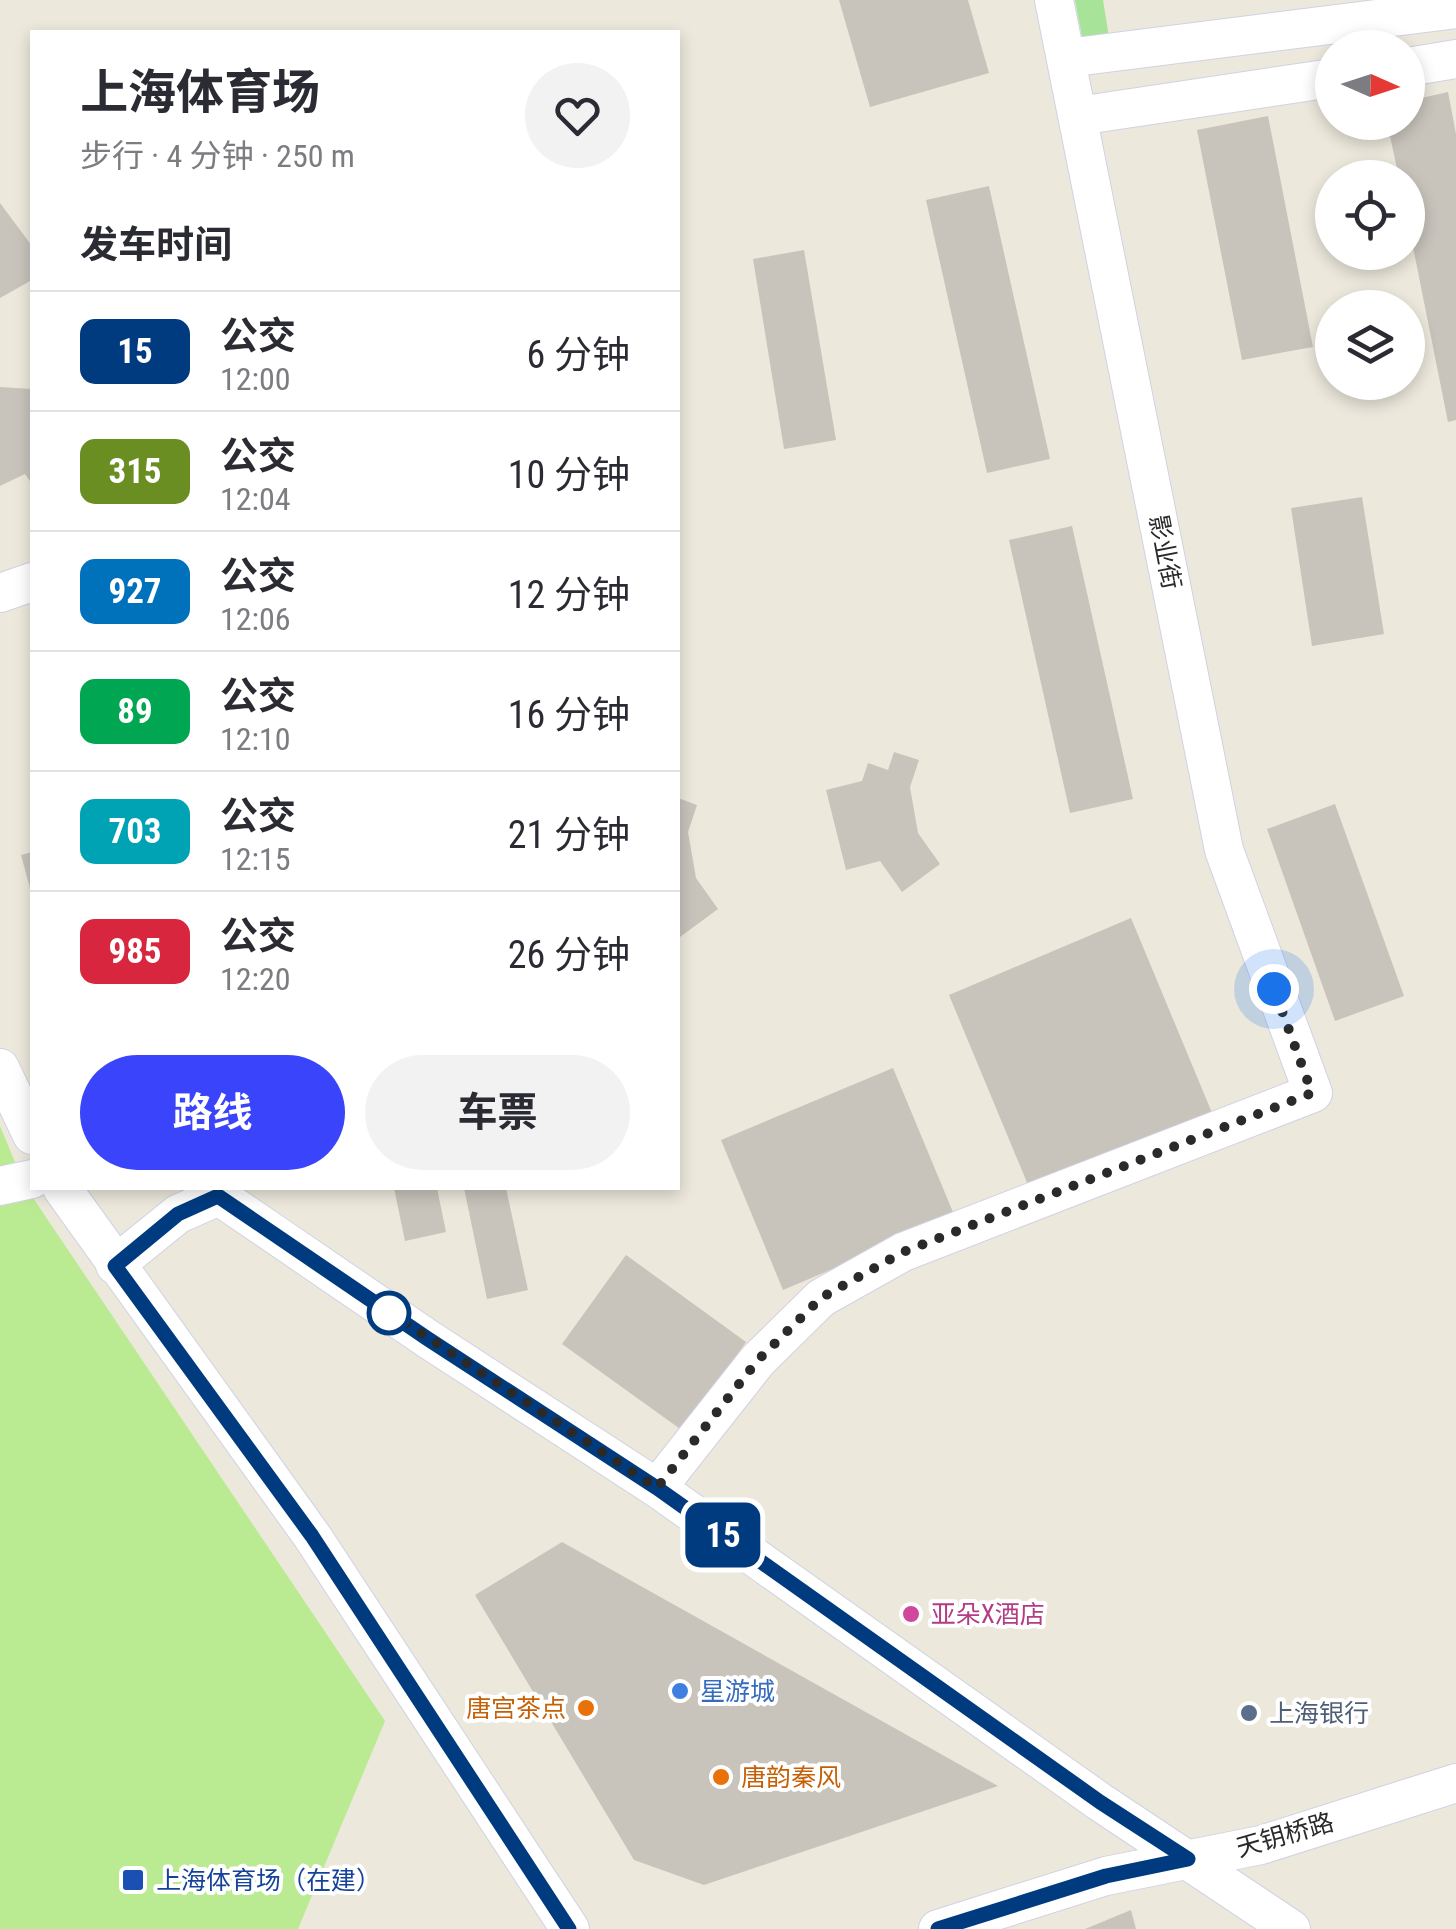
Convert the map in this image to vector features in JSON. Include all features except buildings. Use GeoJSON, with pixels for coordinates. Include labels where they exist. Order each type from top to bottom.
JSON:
{"type":"FeatureCollection","features":[{"type":"Feature","properties":{"kind":"street","name":"影业街"},"geometry":{"type":"LineString","coordinates":[[657,1488],[758,1360],[821,1298],[903,1252],[1312,1093],[1224,850],[1054,0]]}},
{"type":"Feature","properties":{"kind":"street"},"geometry":{"type":"LineString","coordinates":[[1067,58],[1456,10]]}},
{"type":"Feature","properties":{"kind":"street"},"geometry":{"type":"LineString","coordinates":[[1425,65],[1456,60]]}},
{"type":"Feature","properties":{"kind":"street"},"geometry":{"type":"LineString","coordinates":[[1078,116],[1315,81]]}},
{"type":"Feature","properties":{"kind":"street"},"geometry":{"type":"LineString","coordinates":[[0,593],[30,583]]}},
{"type":"Feature","properties":{"kind":"street"},"geometry":{"type":"LineString","coordinates":[[0,1054],[30,1066]]}},
{"type":"Feature","properties":{"kind":"street"},"geometry":{"type":"LineString","coordinates":[[0,1068],[30,1131]]}},
{"type":"Feature","properties":{"kind":"street"},"geometry":{"type":"LineString","coordinates":[[0,1186],[30,1179]]}},
{"type":"Feature","properties":{"kind":"street"},"geometry":{"type":"LineString","coordinates":[[63,1190],[312,1536],[570,1929]]}},
{"type":"Feature","properties":{"kind":"street"},"geometry":{"type":"LineString","coordinates":[[115,1266],[178,1214],[213,1192],[428,1339],[657,1488],[1100,1802],[1291,1929]]}},
{"type":"Feature","properties":{"kind":"street","name":"天钥桥路"},"geometry":{"type":"LineString","coordinates":[[938,1929],[1106,1876],[1260,1845],[1456,1783]]}},
{"type":"Feature","properties":{"kind":"green space"},"geometry":{"type":"Polygon","coordinates":[[[1075,0],[1103,0],[1110,44],[1084,47],[1075,0]]]}},
{"type":"Feature","properties":{"kind":"green space"},"geometry":{"type":"Polygon","coordinates":[[[0,1126],[25,1186],[385,1721],[298,1929],[0,1929],[0,1126]]]}},
{"type":"Feature","properties":{"kind":"bus line","name":"15"},"geometry":{"type":"LineString","coordinates":[[569,1929],[312,1536],[115,1266],[178,1214],[218,1196],[657,1488],[1100,1802],[1188,1859],[1106,1876],[938,1929]]}},
{"type":"Feature","properties":{"kind":"place","name":"亚朵X酒店"},"geometry":{"type":"Point","coordinates":[911,1614]}},
{"type":"Feature","properties":{"kind":"place","name":"星游城"},"geometry":{"type":"Point","coordinates":[680,1691]}},
{"type":"Feature","properties":{"kind":"place","name":"唐宫茶点"},"geometry":{"type":"Point","coordinates":[586,1708]}},
{"type":"Feature","properties":{"kind":"place","name":"上海银行"},"geometry":{"type":"Point","coordinates":[1249,1713]}},
{"type":"Feature","properties":{"kind":"place","name":"唐韵秦风"},"geometry":{"type":"Point","coordinates":[721,1777]}},
{"type":"Feature","properties":{"kind":"place","name":"上海体育场（在建）"},"geometry":{"type":"Point","coordinates":[133,1880]}},
{"type":"Feature","properties":{"kind":"route"},"geometry":{"type":"LineString","coordinates":[[389,1313],[383,1308],[657,1488],[758,1360],[821,1298],[903,1252],[1312,1093],[1274,989]]}}]}
